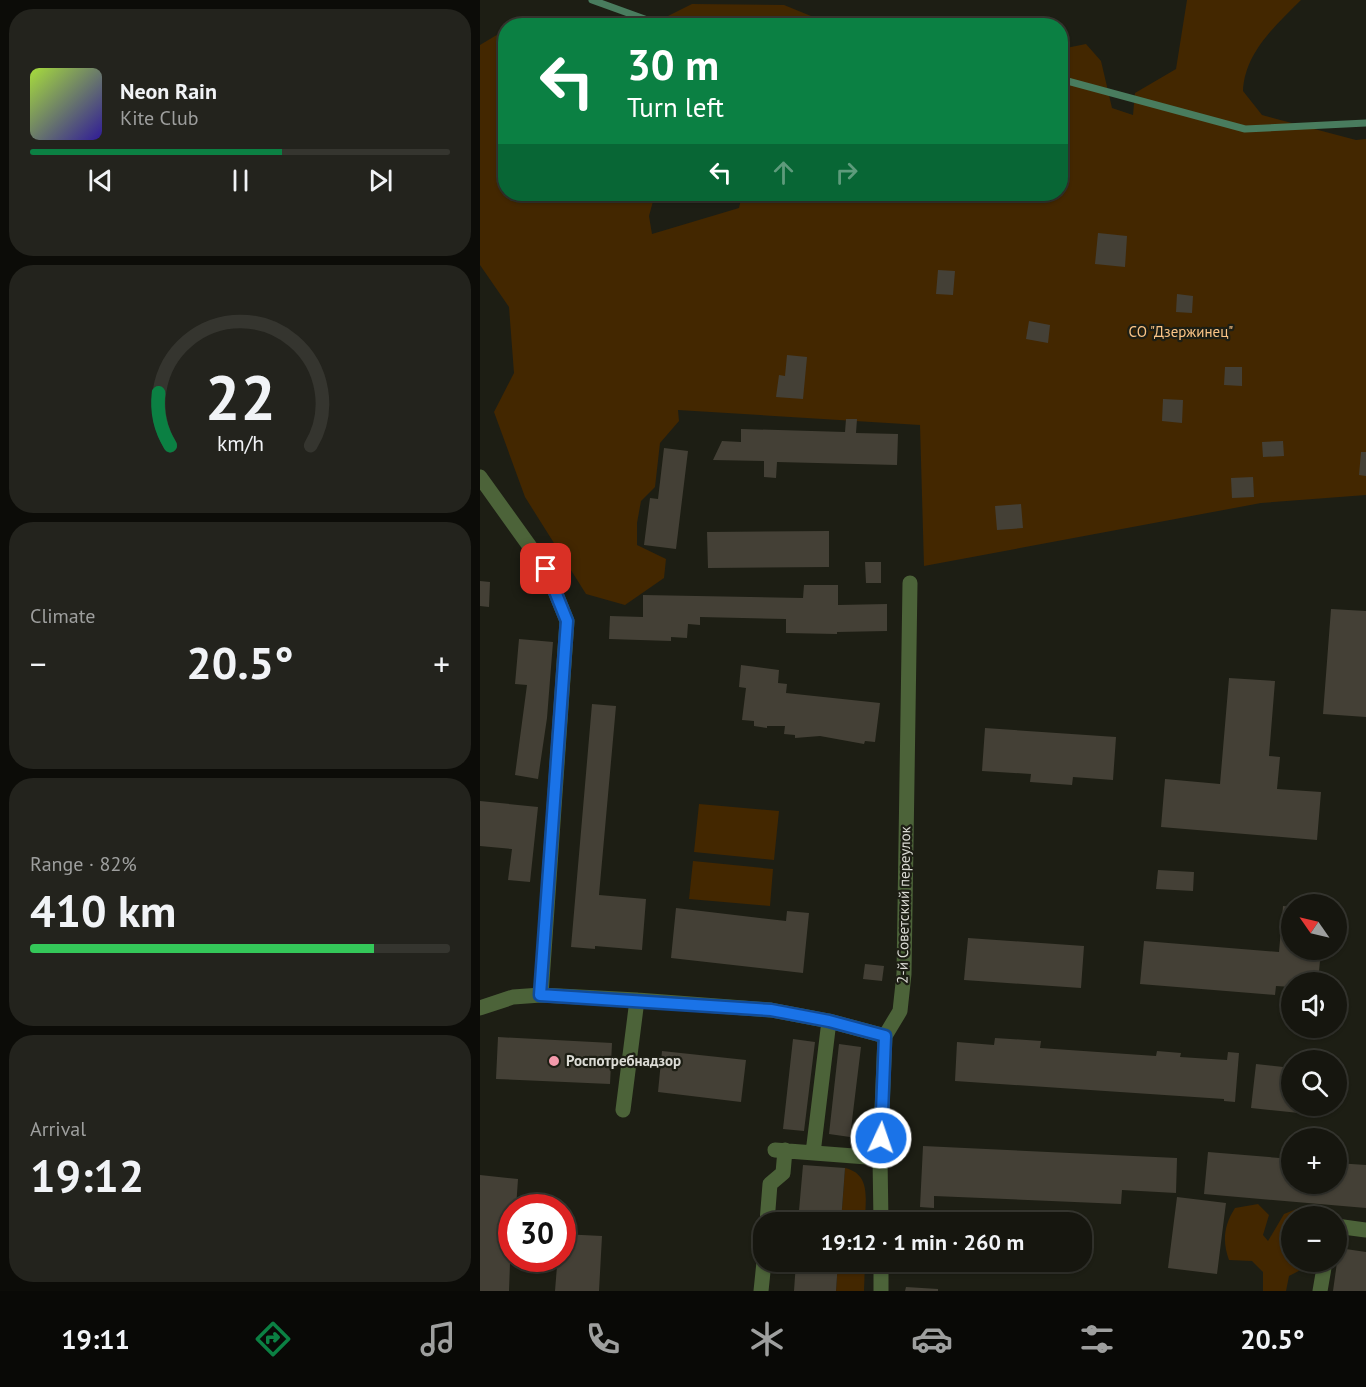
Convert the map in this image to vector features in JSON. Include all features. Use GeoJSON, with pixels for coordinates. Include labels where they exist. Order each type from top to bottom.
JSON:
{"type":"FeatureCollection","features":[{"type":"Feature","properties":{"kind":"street"},"geometry":{"type":"LineString","coordinates":[[480,477],[546,569],[567,621],[540,995]]}},
{"type":"Feature","properties":{"kind":"street","name":"2-й Советский переулок"},"geometry":{"type":"LineString","coordinates":[[880,1212],[885,1036],[900,1011],[904,975],[910,583]]}},
{"type":"Feature","properties":{"kind":"street"},"geometry":{"type":"LineString","coordinates":[[480,1008],[513,997],[540,995],[637,1000],[771,1010],[829,1021],[885,1036]]}},
{"type":"Feature","properties":{"kind":"street"},"geometry":{"type":"LineString","coordinates":[[623,1110],[637,1000]]}},
{"type":"Feature","properties":{"kind":"street"},"geometry":{"type":"LineString","coordinates":[[813,1153],[829,1021]]}},
{"type":"Feature","properties":{"kind":"street"},"geometry":{"type":"LineString","coordinates":[[768,1212],[770,1184],[783,1173],[780,1150],[880,1158]]}},
{"type":"Feature","properties":{"kind":"street"},"geometry":{"type":"LineString","coordinates":[[1347,1227],[1366,1230]]}},
{"type":"Feature","properties":{"kind":"street"},"geometry":{"type":"LineString","coordinates":[[761,1291],[763,1272]]}},
{"type":"Feature","properties":{"kind":"street"},"geometry":{"type":"LineString","coordinates":[[881,1272],[881,1291]]}},
{"type":"Feature","properties":{"kind":"street"},"geometry":{"type":"LineString","coordinates":[[1320,1291],[1323,1272]]}},
{"type":"Feature","properties":{"kind":"green space","name":"СО \"Дзержинец\""},"geometry":{"type":"Polygon","coordinates":[[[1187,0],[1301,0],[1272,30],[1255,52],[1245,77],[1243,91],[1262,115],[1356,140],[1366,139],[1366,495],[1261,503],[924,566],[920,425],[678,410],[679,421],[660,443],[655,487],[641,501],[637,523],[637,545],[666,559],[664,578],[625,605],[586,594],[525,497],[494,412],[514,373],[509,307],[480,265],[480,45],[498,34],[498,201],[653,201],[649,216],[652,234],[739,208],[740,201],[1068,201],[1068,48],[1086,44],[1101,61],[1112,108],[1133,115],[1135,93],[1176,69],[1187,0]]]}},
{"type":"Feature","properties":{"kind":"green space"},"geometry":{"type":"Polygon","coordinates":[[[692,4],[784,5],[816,18],[664,18],[692,4]]]}},
{"type":"Feature","properties":{"kind":"green space"},"geometry":{"type":"Polygon","coordinates":[[[699,804],[779,811],[774,860],[694,852],[699,804]]]}},
{"type":"Feature","properties":{"kind":"green space"},"geometry":{"type":"Polygon","coordinates":[[[693,861],[773,869],[770,906],[689,899],[693,861]]]}},
{"type":"Feature","properties":{"kind":"green space"},"geometry":{"type":"Polygon","coordinates":[[[845,1168],[854,1171],[863,1182],[865,1212],[842,1212],[845,1168]]]}},
{"type":"Feature","properties":{"kind":"green space"},"geometry":{"type":"Polygon","coordinates":[[[1258,1204],[1269,1215],[1263,1235],[1268,1241],[1281,1219],[1281,1272],[1297,1272],[1289,1276],[1286,1291],[1263,1291],[1263,1272],[1252,1261],[1229,1260],[1225,1246],[1226,1227],[1235,1208],[1258,1204]]]}},
{"type":"Feature","properties":{"kind":"green space"},"geometry":{"type":"Polygon","coordinates":[[[837,1272],[865,1272],[864,1291],[836,1291],[837,1272]]]}},
{"type":"Feature","properties":{"kind":"building"},"geometry":{"type":"Polygon","coordinates":[[[1098,233],[1127,236],[1125,267],[1095,264],[1098,233]]]}},
{"type":"Feature","properties":{"kind":"building"},"geometry":{"type":"Polygon","coordinates":[[[938,270],[955,271],[953,295],[936,294],[938,270]]]}},
{"type":"Feature","properties":{"kind":"building"},"geometry":{"type":"Polygon","coordinates":[[[1177,294],[1193,296],[1192,313],[1176,312],[1177,294]]]}},
{"type":"Feature","properties":{"kind":"building"},"geometry":{"type":"Polygon","coordinates":[[[1029,321],[1050,325],[1048,343],[1026,339],[1029,321]]]}},
{"type":"Feature","properties":{"kind":"building"},"geometry":{"type":"Polygon","coordinates":[[[787,355],[807,357],[803,399],[776,397],[779,375],[785,376],[787,355]]]}},
{"type":"Feature","properties":{"kind":"building"},"geometry":{"type":"Polygon","coordinates":[[[1225,367],[1242,367],[1242,386],[1224,385],[1225,367]]]}},
{"type":"Feature","properties":{"kind":"building"},"geometry":{"type":"Polygon","coordinates":[[[1163,399],[1183,400],[1182,423],[1162,421],[1163,399]]]}},
{"type":"Feature","properties":{"kind":"building"},"geometry":{"type":"Polygon","coordinates":[[[846,419],[857,419],[856,433],[898,434],[897,465],[777,462],[776,478],[764,477],[764,461],[713,460],[722,441],[741,442],[741,429],[845,432],[846,419]]]}},
{"type":"Feature","properties":{"kind":"building"},"geometry":{"type":"Polygon","coordinates":[[[1283,441],[1284,456],[1263,457],[1262,442],[1283,441]]]}},
{"type":"Feature","properties":{"kind":"building"},"geometry":{"type":"Polygon","coordinates":[[[664,448],[688,451],[676,549],[644,545],[650,498],[658,499],[664,448]]]}},
{"type":"Feature","properties":{"kind":"building"},"geometry":{"type":"Polygon","coordinates":[[[1361,452],[1366,452],[1366,476],[1359,475],[1361,452]]]}},
{"type":"Feature","properties":{"kind":"building"},"geometry":{"type":"Polygon","coordinates":[[[1253,477],[1254,497],[1232,498],[1231,478],[1253,477]]]}},
{"type":"Feature","properties":{"kind":"building"},"geometry":{"type":"Polygon","coordinates":[[[1021,504],[1023,528],[997,530],[995,506],[1021,504]]]}},
{"type":"Feature","properties":{"kind":"building"},"geometry":{"type":"Polygon","coordinates":[[[829,531],[829,567],[708,568],[707,532],[829,531]]]}},
{"type":"Feature","properties":{"kind":"building"},"geometry":{"type":"Polygon","coordinates":[[[865,562],[881,562],[881,583],[866,583],[865,562]]]}},
{"type":"Feature","properties":{"kind":"building"},"geometry":{"type":"Polygon","coordinates":[[[480,581],[490,582],[489,607],[480,606],[480,581]]]}},
{"type":"Feature","properties":{"kind":"building"},"geometry":{"type":"Polygon","coordinates":[[[804,585],[838,585],[838,605],[887,604],[887,631],[837,632],[837,634],[786,633],[786,619],[700,617],[700,625],[688,624],[687,638],[671,637],[671,641],[609,639],[610,616],[643,617],[643,595],[803,598],[804,585]]]}},
{"type":"Feature","properties":{"kind":"building"},"geometry":{"type":"Polygon","coordinates":[[[1331,609],[1366,611],[1366,717],[1323,714],[1331,609]]]}},
{"type":"Feature","properties":{"kind":"building"},"geometry":{"type":"Polygon","coordinates":[[[519,639],[553,642],[547,718],[538,779],[515,775],[527,685],[515,684],[519,639]]]}},
{"type":"Feature","properties":{"kind":"building"},"geometry":{"type":"Polygon","coordinates":[[[741,665],[779,670],[778,683],[787,684],[786,693],[880,703],[875,742],[865,741],[864,744],[820,736],[795,738],[795,735],[784,734],[785,726],[767,726],[767,728],[754,726],[754,721],[742,720],[746,688],[739,687],[741,665]]]}},
{"type":"Feature","properties":{"kind":"building"},"geometry":{"type":"Polygon","coordinates":[[[1229,678],[1275,681],[1269,756],[1280,757],[1277,789],[1321,792],[1317,840],[1161,827],[1165,779],[1220,784],[1229,678]]]}},
{"type":"Feature","properties":{"kind":"building"},"geometry":{"type":"Polygon","coordinates":[[[592,704],[616,706],[599,895],[646,899],[642,950],[595,946],[595,949],[571,947],[592,704]]]}},
{"type":"Feature","properties":{"kind":"building"},"geometry":{"type":"Polygon","coordinates":[[[985,728],[1116,737],[1113,780],[1073,777],[1072,785],[1030,782],[1031,774],[982,771],[985,728]]]}},
{"type":"Feature","properties":{"kind":"building"},"geometry":{"type":"Polygon","coordinates":[[[480,801],[538,807],[530,882],[508,880],[512,849],[480,846],[480,801]]]}},
{"type":"Feature","properties":{"kind":"building"},"geometry":{"type":"Polygon","coordinates":[[[1158,870],[1194,872],[1193,891],[1156,889],[1158,870]]]}},
{"type":"Feature","properties":{"kind":"building"},"geometry":{"type":"Polygon","coordinates":[[[676,908],[786,921],[787,911],[809,913],[803,973],[671,958],[676,908]]]}},
{"type":"Feature","properties":{"kind":"building"},"geometry":{"type":"Polygon","coordinates":[[[1281,929],[1281,960],[1320,960],[1319,972],[1281,972],[1281,986],[1276,986],[1275,995],[1140,984],[1144,941],[1279,952],[1281,929]]]}},
{"type":"Feature","properties":{"kind":"building"},"geometry":{"type":"Polygon","coordinates":[[[968,938],[1084,946],[1081,988],[964,980],[968,938]]]}},
{"type":"Feature","properties":{"kind":"building"},"geometry":{"type":"Polygon","coordinates":[[[865,964],[884,966],[882,981],[863,979],[865,964]]]}},
{"type":"Feature","properties":{"kind":"building","name":"Роспотребнадзор"},"geometry":{"type":"Polygon","coordinates":[[[498,1037],[612,1043],[610,1084],[496,1079],[498,1037]]]}},
{"type":"Feature","properties":{"kind":"building"},"geometry":{"type":"Polygon","coordinates":[[[995,1038],[1041,1041],[1040,1048],[1156,1056],[1157,1051],[1181,1053],[1180,1057],[1227,1060],[1228,1052],[1239,1053],[1235,1102],[1224,1101],[1224,1099],[955,1081],[957,1042],[994,1045],[995,1038]]]}},
{"type":"Feature","properties":{"kind":"building"},"geometry":{"type":"Polygon","coordinates":[[[793,1039],[815,1042],[804,1131],[783,1129],[793,1039]]]}},
{"type":"Feature","properties":{"kind":"building"},"geometry":{"type":"Polygon","coordinates":[[[839,1044],[861,1047],[850,1137],[829,1134],[839,1044]]]}},
{"type":"Feature","properties":{"kind":"building"},"geometry":{"type":"Polygon","coordinates":[[[662,1051],[746,1060],[741,1102],[658,1092],[662,1051]]]}},
{"type":"Feature","properties":{"kind":"building"},"geometry":{"type":"Polygon","coordinates":[[[1256,1064],[1281,1067],[1281,1111],[1251,1108],[1256,1064]]]}},
{"type":"Feature","properties":{"kind":"building"},"geometry":{"type":"Polygon","coordinates":[[[923,1146],[1177,1158],[1176,1193],[1122,1190],[1121,1204],[934,1196],[934,1208],[920,1207],[923,1146]]]}},
{"type":"Feature","properties":{"kind":"building"},"geometry":{"type":"Polygon","coordinates":[[[1208,1152],[1281,1158],[1281,1194],[1347,1194],[1347,1164],[1366,1165],[1366,1208],[1204,1194],[1208,1152]]]}},
{"type":"Feature","properties":{"kind":"building"},"geometry":{"type":"Polygon","coordinates":[[[803,1165],[845,1168],[842,1212],[799,1212],[803,1165]]]}},
{"type":"Feature","properties":{"kind":"building"},"geometry":{"type":"Polygon","coordinates":[[[480,1175],[518,1179],[517,1194],[498,1194],[498,1272],[510,1272],[509,1291],[480,1291],[480,1175]]]}},
{"type":"Feature","properties":{"kind":"building"},"geometry":{"type":"Polygon","coordinates":[[[1177,1197],[1226,1203],[1217,1274],[1168,1268],[1177,1197]]]}},
{"type":"Feature","properties":{"kind":"building"},"geometry":{"type":"Polygon","coordinates":[[[576,1235],[602,1236],[599,1291],[555,1291],[557,1272],[576,1272],[576,1235]]]}},
{"type":"Feature","properties":{"kind":"building"},"geometry":{"type":"Polygon","coordinates":[[[1347,1249],[1366,1252],[1366,1291],[1333,1291],[1336,1272],[1347,1272],[1347,1249]]]}},
{"type":"Feature","properties":{"kind":"building"},"geometry":{"type":"Polygon","coordinates":[[[795,1272],[837,1272],[836,1291],[794,1291],[795,1272]]]}},
{"type":"Feature","properties":{"kind":"building"},"geometry":{"type":"Polygon","coordinates":[[[906,1287],[938,1289],[938,1291],[905,1291],[906,1287]]]}},
{"type":"Feature","properties":{"kind":"waterway"},"geometry":{"type":"LineString","coordinates":[[592,0],[642,18]]}},
{"type":"Feature","properties":{"kind":"waterway"},"geometry":{"type":"LineString","coordinates":[[1068,81],[1245,129],[1366,123]]}},
{"type":"Feature","properties":{"kind":"place","name":"Роспотребнадзор"},"geometry":{"type":"Point","coordinates":[554,1061]}},
{"type":"Feature","properties":{"kind":"route"},"geometry":{"type":"LineString","coordinates":[[546,569],[567,621],[540,995],[771,1010],[829,1021],[885,1036],[881,1138]]}}]}
